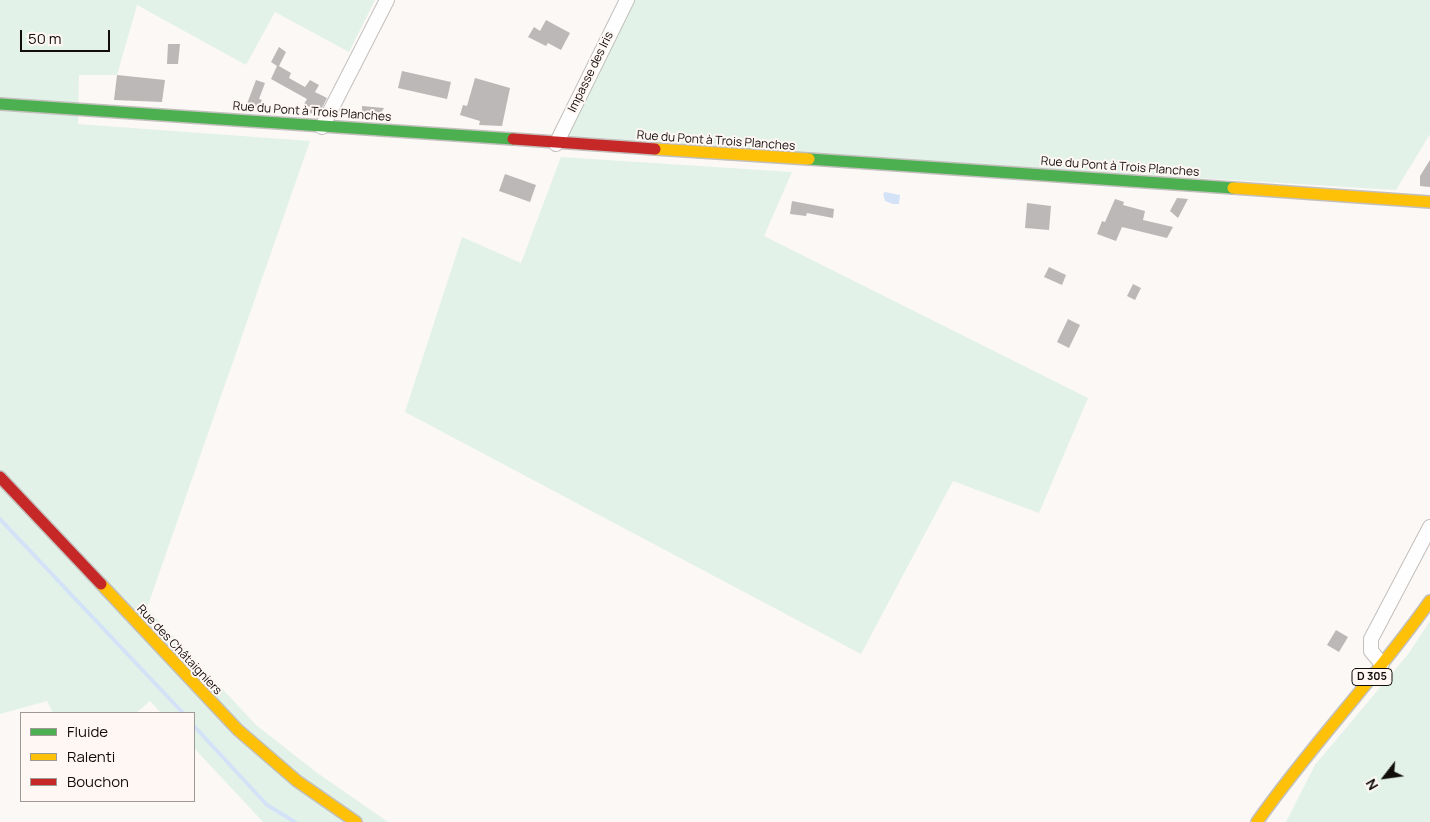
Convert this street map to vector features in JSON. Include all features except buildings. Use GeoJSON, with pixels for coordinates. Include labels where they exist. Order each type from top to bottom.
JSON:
{"type":"FeatureCollection","features":[{"type":"Feature","properties":{"kind":"street"},"geometry":{"type":"LineString","coordinates":[[322,127],[387,0]]}},
{"type":"Feature","properties":{"kind":"street","name":"Impasse des Iris"},"geometry":{"type":"LineString","coordinates":[[556,144],[627,0]]}},
{"type":"Feature","properties":{"kind":"street","name":"Rue du Pont à Trois Planches"},"geometry":{"type":"LineString","coordinates":[[0,104],[556,144],[1430,202]]}},
{"type":"Feature","properties":{"kind":"street","name":"Rue des Châtaigniers"},"geometry":{"type":"LineString","coordinates":[[0,477],[231,724],[297,781],[356,822]]}},
{"type":"Feature","properties":{"kind":"street"},"geometry":{"type":"LineString","coordinates":[[1382,664],[1371,651],[1371,639],[1430,527]]}},
{"type":"Feature","properties":{"kind":"street","name":"D 305"},"geometry":{"type":"LineString","coordinates":[[1257,822],[1430,602]]}},
{"type":"Feature","properties":{"kind":"shaded area"},"geometry":{"type":"Polygon","coordinates":[[[0,0],[375,0],[349,52],[275,12],[246,65],[137,5],[117,75],[79,75],[78,124],[310,141],[147,608],[256,725],[316,772],[388,822],[263,822],[195,749],[195,712],[160,712],[150,701],[137,712],[52,712],[47,701],[0,714],[0,0]]]}},
{"type":"Feature","properties":{"kind":"shaded area"},"geometry":{"type":"Polygon","coordinates":[[[635,0],[1430,0],[1430,134],[1396,190],[562,139],[635,0]]]}},
{"type":"Feature","properties":{"kind":"shaded area"},"geometry":{"type":"Polygon","coordinates":[[[561,157],[792,172],[764,236],[1088,398],[1039,513],[953,481],[861,654],[405,412],[462,237],[521,263],[561,157]]]}},
{"type":"Feature","properties":{"kind":"shaded area"},"geometry":{"type":"Polygon","coordinates":[[[1430,621],[1430,822],[1286,822],[1315,765],[1409,653],[1430,621]]]}},
{"type":"Feature","properties":{"kind":"water"},"geometry":{"type":"Polygon","coordinates":[[[885,192],[900,195],[899,204],[885,201],[883,194],[885,192]]]}},
{"type":"Feature","properties":{"kind":"waterway"},"geometry":{"type":"LineString","coordinates":[[0,519],[182,712]]}},
{"type":"Feature","properties":{"kind":"waterway"},"geometry":{"type":"LineString","coordinates":[[195,727],[267,805],[295,822]]}},
{"type":"Feature","properties":{"kind":"traffic: fast"},"geometry":{"type":"LineString","coordinates":[[0,104],[513,139]]}},
{"type":"Feature","properties":{"kind":"traffic: fast"},"geometry":{"type":"LineString","coordinates":[[809,159],[1233,188]]}},
{"type":"Feature","properties":{"kind":"traffic: slow"},"geometry":{"type":"LineString","coordinates":[[655,149],[809,159]]}},
{"type":"Feature","properties":{"kind":"traffic: slow"},"geometry":{"type":"LineString","coordinates":[[1233,188],[1430,202]]}},
{"type":"Feature","properties":{"kind":"traffic: slow"},"geometry":{"type":"LineString","coordinates":[[101,584],[238,730],[297,781],[356,822]]}},
{"type":"Feature","properties":{"kind":"traffic: slow"},"geometry":{"type":"LineString","coordinates":[[1257,822],[1430,601]]}},
{"type":"Feature","properties":{"kind":"traffic: jam"},"geometry":{"type":"LineString","coordinates":[[513,139],[655,149]]}},
{"type":"Feature","properties":{"kind":"traffic: jam"},"geometry":{"type":"LineString","coordinates":[[0,477],[101,584]]}}]}
